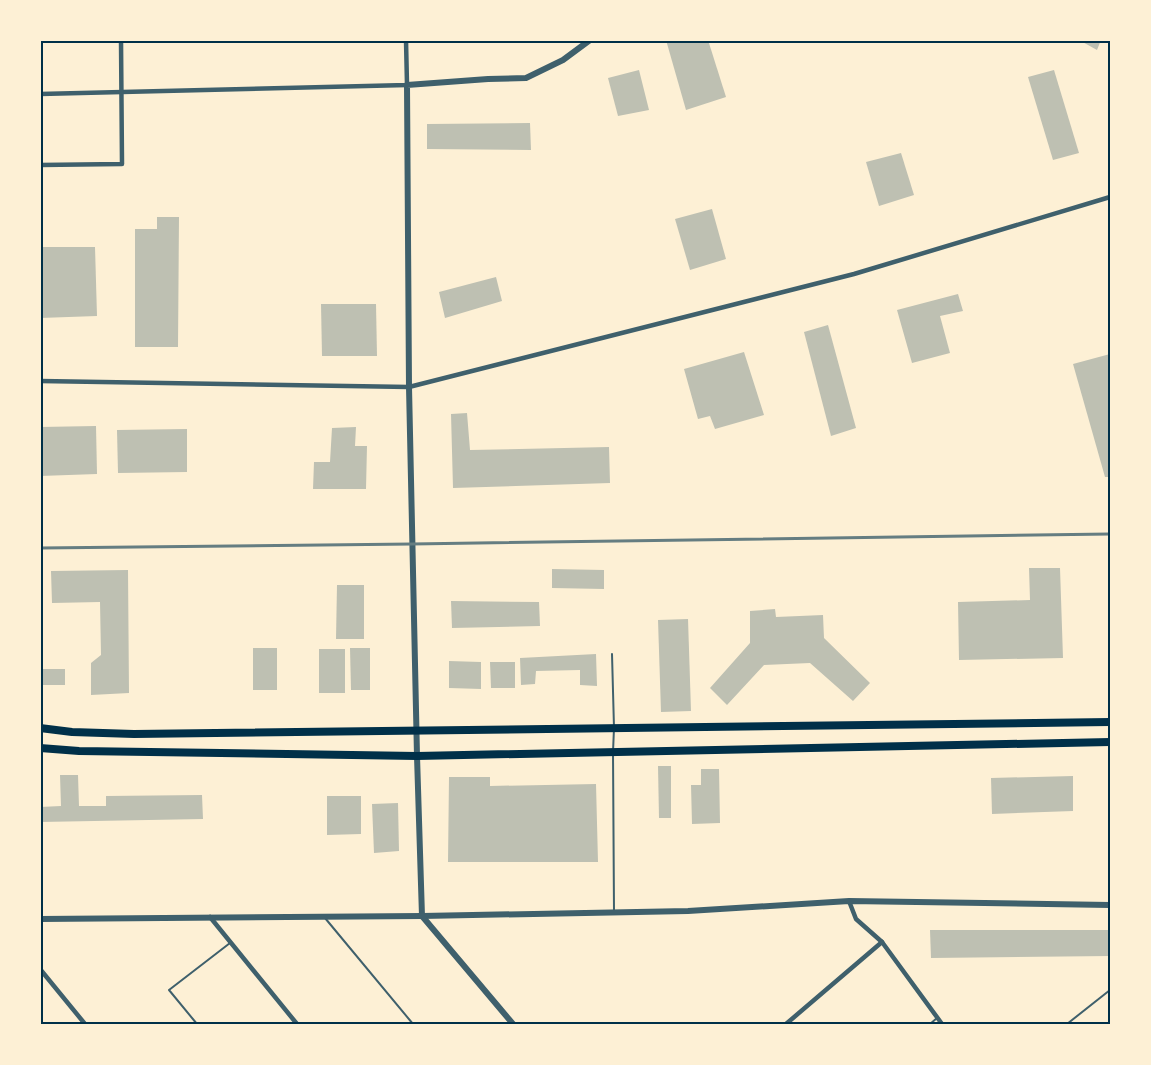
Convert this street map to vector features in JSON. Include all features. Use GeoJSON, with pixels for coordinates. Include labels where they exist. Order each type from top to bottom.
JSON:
{"type":"FeatureCollection","features":[{"type":"Feature","properties":{"kind":"highway"},"geometry":{"type":"LineString","coordinates":[[40,728],[72,732],[134,734],[1110,722]]}},
{"type":"Feature","properties":{"kind":"highway"},"geometry":{"type":"LineString","coordinates":[[40,748],[79,751],[417,756],[1110,742]]}},
{"type":"Feature","properties":{"kind":"street"},"geometry":{"type":"LineString","coordinates":[[40,165],[122,164],[121,40]]}},
{"type":"Feature","properties":{"kind":"street"},"geometry":{"type":"LineString","coordinates":[[406,40],[409,387],[422,916],[513,1024]]}},
{"type":"Feature","properties":{"kind":"street"},"geometry":{"type":"LineString","coordinates":[[40,94],[407,85],[526,78],[563,60],[590,40]]}},
{"type":"Feature","properties":{"kind":"street"},"geometry":{"type":"LineString","coordinates":[[40,381],[409,387],[854,274],[1110,197]]}},
{"type":"Feature","properties":{"kind":"street"},"geometry":{"type":"LineString","coordinates":[[849,901],[856,919],[882,942],[942,1024]]}},
{"type":"Feature","properties":{"kind":"street"},"geometry":{"type":"LineString","coordinates":[[40,919],[688,911],[849,901],[1110,905]]}},
{"type":"Feature","properties":{"kind":"street"},"geometry":{"type":"LineString","coordinates":[[210,917],[297,1024]]}},
{"type":"Feature","properties":{"kind":"street"},"geometry":{"type":"LineString","coordinates":[[786,1024],[882,942]]}},
{"type":"Feature","properties":{"kind":"street"},"geometry":{"type":"LineString","coordinates":[[40,969],[85,1024]]}},
{"type":"Feature","properties":{"kind":"street"},"geometry":{"type":"LineString","coordinates":[[40,982],[46,977]]}},
{"type":"Feature","properties":{"kind":"lane"},"geometry":{"type":"LineString","coordinates":[[612,654],[614,912]]}},
{"type":"Feature","properties":{"kind":"lane"},"geometry":{"type":"LineString","coordinates":[[324,916],[413,1024]]}},
{"type":"Feature","properties":{"kind":"lane"},"geometry":{"type":"LineString","coordinates":[[197,1024],[170,990],[231,942]]}},
{"type":"Feature","properties":{"kind":"lane"},"geometry":{"type":"LineString","coordinates":[[1067,1024],[1110,990]]}},
{"type":"Feature","properties":{"kind":"lane"},"geometry":{"type":"LineString","coordinates":[[930,1024],[938,1018]]}},
{"type":"Feature","properties":{"kind":"building"},"geometry":{"type":"Polygon","coordinates":[[[666,40],[708,40],[726,97],[686,110],[666,40]]]}},
{"type":"Feature","properties":{"kind":"building"},"geometry":{"type":"Polygon","coordinates":[[[1079,40],[1101,40],[1097,50],[1079,40]]]}},
{"type":"Feature","properties":{"kind":"building"},"geometry":{"type":"Polygon","coordinates":[[[639,70],[649,110],[618,116],[608,78],[639,70]]]}},
{"type":"Feature","properties":{"kind":"building"},"geometry":{"type":"Polygon","coordinates":[[[1054,70],[1079,153],[1053,160],[1028,77],[1054,70]]]}},
{"type":"Feature","properties":{"kind":"building"},"geometry":{"type":"Polygon","coordinates":[[[530,123],[531,150],[427,149],[427,124],[530,123]]]}},
{"type":"Feature","properties":{"kind":"building"},"geometry":{"type":"Polygon","coordinates":[[[901,153],[914,195],[879,206],[866,162],[901,153]]]}},
{"type":"Feature","properties":{"kind":"building"},"geometry":{"type":"Polygon","coordinates":[[[712,209],[726,259],[690,270],[675,219],[712,209]]]}},
{"type":"Feature","properties":{"kind":"building"},"geometry":{"type":"Polygon","coordinates":[[[157,217],[179,217],[178,347],[135,347],[135,229],[157,229],[157,217]]]}},
{"type":"Feature","properties":{"kind":"building"},"geometry":{"type":"Polygon","coordinates":[[[40,247],[95,247],[97,316],[40,318],[40,247]]]}},
{"type":"Feature","properties":{"kind":"building"},"geometry":{"type":"Polygon","coordinates":[[[496,277],[502,301],[445,318],[439,292],[496,277]]]}},
{"type":"Feature","properties":{"kind":"building"},"geometry":{"type":"Polygon","coordinates":[[[958,294],[963,311],[940,316],[950,353],[912,363],[897,310],[958,294]]]}},
{"type":"Feature","properties":{"kind":"building"},"geometry":{"type":"Polygon","coordinates":[[[321,304],[376,304],[377,356],[322,356],[321,304]]]}},
{"type":"Feature","properties":{"kind":"building"},"geometry":{"type":"Polygon","coordinates":[[[828,325],[856,428],[831,436],[804,332],[828,325]]]}},
{"type":"Feature","properties":{"kind":"building"},"geometry":{"type":"Polygon","coordinates":[[[744,352],[764,415],[715,429],[710,416],[698,419],[684,369],[744,352]]]}},
{"type":"Feature","properties":{"kind":"building"},"geometry":{"type":"Polygon","coordinates":[[[1110,354],[1110,477],[1105,477],[1073,364],[1110,354]]]}},
{"type":"Feature","properties":{"kind":"building"},"geometry":{"type":"Polygon","coordinates":[[[467,413],[470,450],[609,447],[610,483],[453,488],[451,414],[467,413]]]}},
{"type":"Feature","properties":{"kind":"building"},"geometry":{"type":"Polygon","coordinates":[[[96,426],[97,474],[40,476],[40,427],[96,426]]]}},
{"type":"Feature","properties":{"kind":"building"},"geometry":{"type":"Polygon","coordinates":[[[356,427],[355,446],[367,446],[366,489],[313,489],[314,462],[330,462],[332,428],[356,427]]]}},
{"type":"Feature","properties":{"kind":"building"},"geometry":{"type":"Polygon","coordinates":[[[187,429],[187,472],[118,473],[117,430],[187,429]]]}},
{"type":"Feature","properties":{"kind":"building"},"geometry":{"type":"Polygon","coordinates":[[[1029,568],[1060,568],[1063,658],[959,660],[958,602],[1030,600],[1029,568]]]}},
{"type":"Feature","properties":{"kind":"building"},"geometry":{"type":"Polygon","coordinates":[[[552,569],[604,570],[604,589],[552,588],[552,569]]]}},
{"type":"Feature","properties":{"kind":"building"},"geometry":{"type":"Polygon","coordinates":[[[128,570],[129,693],[91,695],[91,663],[101,655],[100,602],[52,603],[51,571],[128,570]]]}},
{"type":"Feature","properties":{"kind":"building"},"geometry":{"type":"Polygon","coordinates":[[[337,585],[364,585],[364,639],[336,639],[337,585]]]}},
{"type":"Feature","properties":{"kind":"building"},"geometry":{"type":"Polygon","coordinates":[[[451,601],[539,602],[540,626],[452,628],[451,601]]]}},
{"type":"Feature","properties":{"kind":"building"},"geometry":{"type":"Polygon","coordinates":[[[775,609],[776,617],[823,615],[824,638],[870,683],[853,701],[810,663],[764,665],[727,705],[710,688],[750,643],[750,611],[775,609]]]}},
{"type":"Feature","properties":{"kind":"building"},"geometry":{"type":"Polygon","coordinates":[[[688,619],[691,711],[661,712],[658,620],[688,619]]]}},
{"type":"Feature","properties":{"kind":"building"},"geometry":{"type":"Polygon","coordinates":[[[253,648],[277,648],[277,690],[253,690],[253,648]]]}},
{"type":"Feature","properties":{"kind":"building"},"geometry":{"type":"Polygon","coordinates":[[[350,648],[370,648],[370,690],[351,690],[350,648]]]}},
{"type":"Feature","properties":{"kind":"building"},"geometry":{"type":"Polygon","coordinates":[[[319,649],[345,649],[345,693],[319,693],[319,649]]]}},
{"type":"Feature","properties":{"kind":"building"},"geometry":{"type":"Polygon","coordinates":[[[596,654],[597,686],[580,685],[580,670],[536,671],[535,684],[521,685],[520,658],[596,654]]]}},
{"type":"Feature","properties":{"kind":"building"},"geometry":{"type":"Polygon","coordinates":[[[449,661],[481,662],[481,689],[449,688],[449,661]]]}},
{"type":"Feature","properties":{"kind":"building"},"geometry":{"type":"Polygon","coordinates":[[[490,662],[515,662],[515,688],[491,688],[490,662]]]}},
{"type":"Feature","properties":{"kind":"building"},"geometry":{"type":"Polygon","coordinates":[[[40,669],[65,669],[65,685],[40,685],[40,669]]]}},
{"type":"Feature","properties":{"kind":"building"},"geometry":{"type":"Polygon","coordinates":[[[658,766],[671,766],[671,818],[659,818],[658,766]]]}},
{"type":"Feature","properties":{"kind":"building"},"geometry":{"type":"Polygon","coordinates":[[[701,769],[719,769],[720,823],[692,824],[691,785],[701,785],[701,769]]]}},
{"type":"Feature","properties":{"kind":"building"},"geometry":{"type":"Polygon","coordinates":[[[60,775],[78,775],[79,806],[106,806],[106,796],[202,795],[203,819],[40,822],[40,807],[61,806],[60,775]]]}},
{"type":"Feature","properties":{"kind":"building"},"geometry":{"type":"Polygon","coordinates":[[[1073,776],[1073,811],[992,814],[991,778],[1073,776]]]}},
{"type":"Feature","properties":{"kind":"building"},"geometry":{"type":"Polygon","coordinates":[[[449,777],[490,777],[490,786],[596,784],[598,862],[448,862],[449,777]]]}},
{"type":"Feature","properties":{"kind":"building"},"geometry":{"type":"Polygon","coordinates":[[[327,796],[361,796],[361,834],[327,835],[327,796]]]}},
{"type":"Feature","properties":{"kind":"building"},"geometry":{"type":"Polygon","coordinates":[[[398,803],[399,851],[374,853],[372,804],[398,803]]]}},
{"type":"Feature","properties":{"kind":"building"},"geometry":{"type":"Polygon","coordinates":[[[930,930],[1110,930],[1110,956],[931,958],[930,930]]]}},
{"type":"Feature","properties":{"kind":"railway"},"geometry":{"type":"LineString","coordinates":[[40,548],[1110,534]]}}]}
